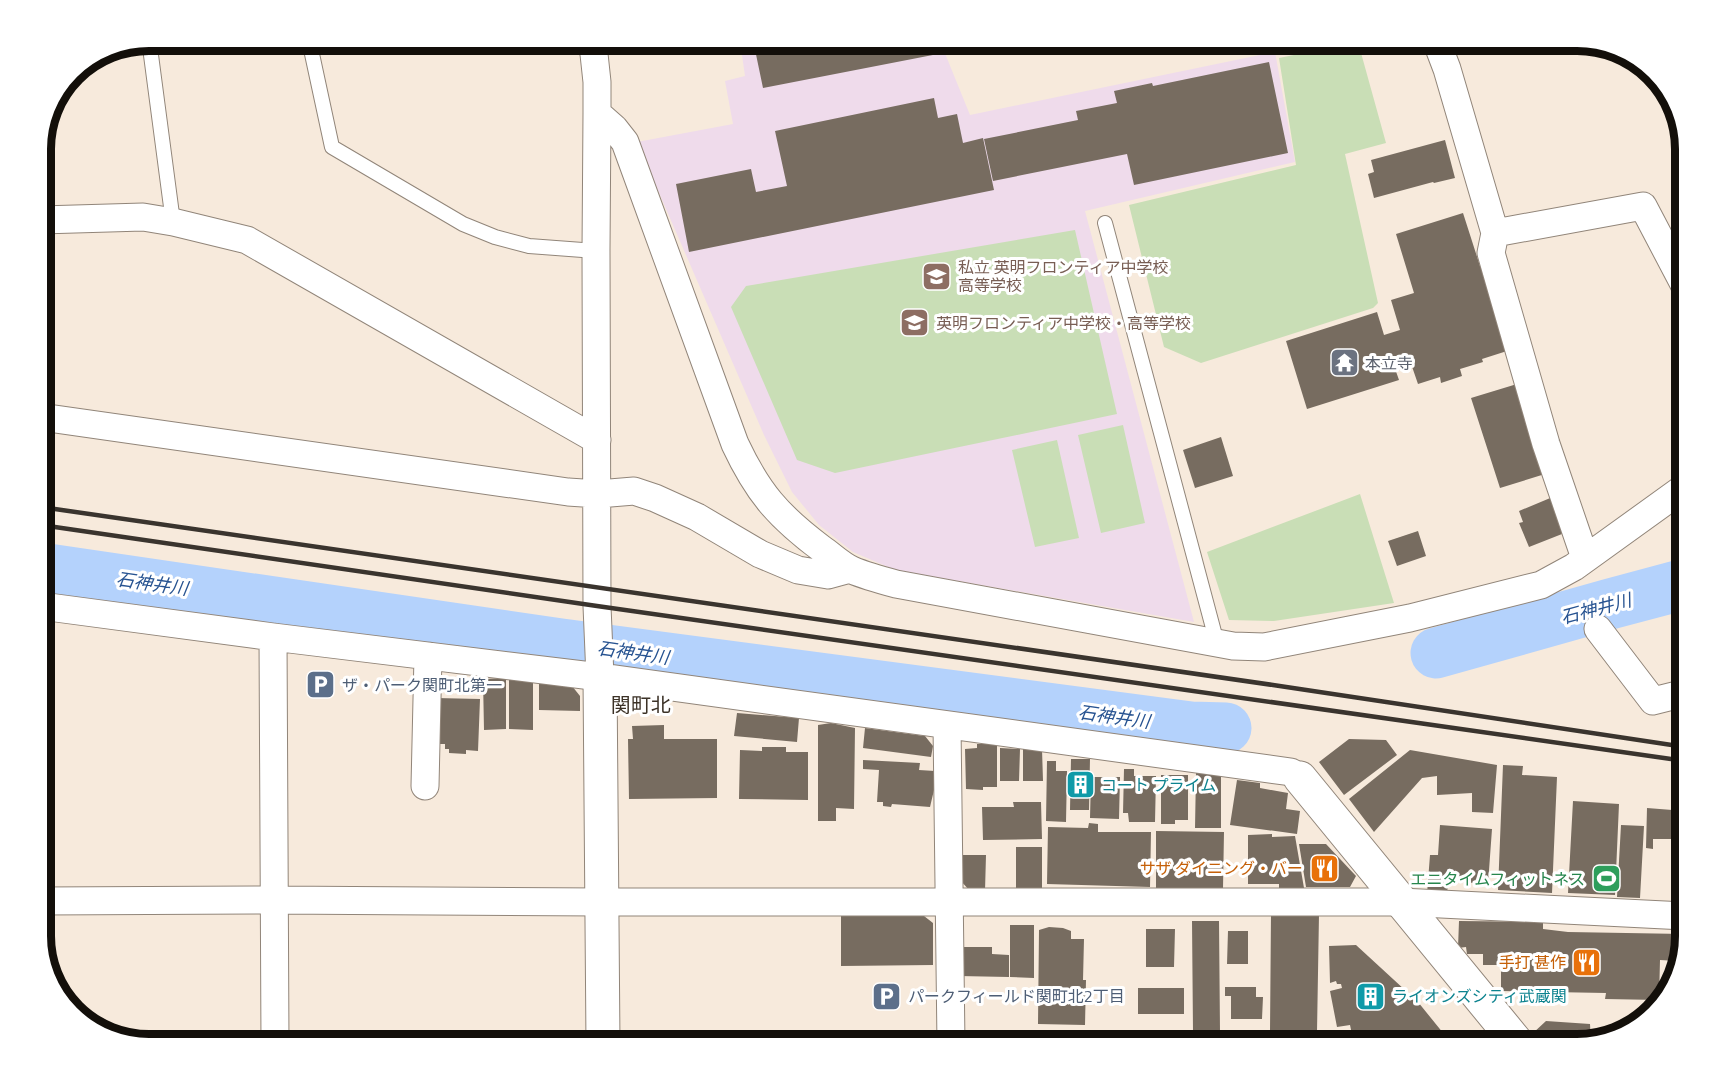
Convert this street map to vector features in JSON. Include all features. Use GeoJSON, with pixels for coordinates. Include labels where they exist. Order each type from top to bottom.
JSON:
{"type":"FeatureCollection","features":[{"type":"Feature","properties":{"kind":"street"},"geometry":{"type":"LineString","coordinates":[[593,51],[597,82],[597,606],[603,1034]]}},
{"type":"Feature","properties":{"kind":"street"},"geometry":{"type":"LineString","coordinates":[[1440,51],[1495,233],[1491,253],[1546,444],[1585,558]]}},
{"type":"Feature","properties":{"kind":"street"},"geometry":{"type":"LineString","coordinates":[[597,113],[614,128],[625,142],[735,444],[748,471],[779,514],[799,532],[850,569],[896,584],[1233,646],[1264,647],[1410,618],[1541,585],[1574,567],[1675,495]]}},
{"type":"Feature","properties":{"kind":"street"},"geometry":{"type":"LineString","coordinates":[[1495,233],[1643,206],[1675,266]]}},
{"type":"Feature","properties":{"kind":"street"},"geometry":{"type":"LineString","coordinates":[[51,220],[142,217],[247,240],[597,440]]}},
{"type":"Feature","properties":{"kind":"street"},"geometry":{"type":"LineString","coordinates":[[51,418],[568,492],[598,494],[634,491],[697,517],[760,554],[798,570],[828,575],[850,569]]}},
{"type":"Feature","properties":{"kind":"street"},"geometry":{"type":"LineString","coordinates":[[51,607],[428,656],[599,672],[948,725],[1291,772],[1300,778],[1510,1034]]}},
{"type":"Feature","properties":{"kind":"street"},"geometry":{"type":"LineString","coordinates":[[1598,629],[1653,701],[1675,696]]}},
{"type":"Feature","properties":{"kind":"street"},"geometry":{"type":"LineString","coordinates":[[273,637],[275,1034]]}},
{"type":"Feature","properties":{"kind":"street"},"geometry":{"type":"LineString","coordinates":[[425,786],[428,656]]}},
{"type":"Feature","properties":{"kind":"street"},"geometry":{"type":"LineString","coordinates":[[948,725],[951,1034]]}},
{"type":"Feature","properties":{"kind":"street"},"geometry":{"type":"LineString","coordinates":[[51,901],[1401,902],[1675,915]]}},
{"type":"Feature","properties":{"kind":"lane"},"geometry":{"type":"LineString","coordinates":[[150,51],[173,222]]}},
{"type":"Feature","properties":{"kind":"lane"},"geometry":{"type":"LineString","coordinates":[[312,54],[332,147],[463,224],[484,233],[529,246],[596,251]]}},
{"type":"Feature","properties":{"kind":"lane"},"geometry":{"type":"LineString","coordinates":[[1105,223],[1217,643]]}},
{"type":"Feature","properties":{"kind":"shaded area","name":"英明フロンティア中学校・高等学校"},"geometry":{"type":"Polygon","coordinates":[[[741,51],[944,51],[970,115],[1275,52],[1295,162],[1085,211],[1194,622],[895,570],[853,552],[819,525],[792,492],[764,435],[637,142],[733,124],[725,81],[745,76],[741,51]]]}},
{"type":"Feature","properties":{"kind":"green space"},"geometry":{"type":"Polygon","coordinates":[[[1314,51],[1360,51],[1386,143],[1345,154],[1378,303],[1373,308],[1201,363],[1164,347],[1129,205],[1296,165],[1279,58],[1314,51]]]}},
{"type":"Feature","properties":{"kind":"green space"},"geometry":{"type":"Polygon","coordinates":[[[1075,230],[1117,414],[835,473],[797,460],[731,307],[746,286],[1075,230]]]}},
{"type":"Feature","properties":{"kind":"green space"},"geometry":{"type":"Polygon","coordinates":[[[1123,425],[1145,523],[1101,533],[1078,435],[1123,425]]]}},
{"type":"Feature","properties":{"kind":"green space"},"geometry":{"type":"Polygon","coordinates":[[[1057,440],[1079,538],[1035,547],[1012,450],[1057,440]]]}},
{"type":"Feature","properties":{"kind":"green space"},"geometry":{"type":"Polygon","coordinates":[[[1360,494],[1394,603],[1274,621],[1229,620],[1207,552],[1360,494]]]}},
{"type":"Feature","properties":{"kind":"building"},"geometry":{"type":"Polygon","coordinates":[[[755,51],[937,51],[938,54],[763,88],[755,51]]]}},
{"type":"Feature","properties":{"kind":"building"},"geometry":{"type":"Polygon","coordinates":[[[1269,62],[1288,153],[1134,185],[1127,154],[993,181],[984,139],[1078,120],[1076,111],[1117,103],[1114,91],[1152,83],[1153,86],[1269,62]]]}},
{"type":"Feature","properties":{"kind":"building"},"geometry":{"type":"Polygon","coordinates":[[[934,98],[938,118],[957,114],[963,143],[983,138],[994,190],[689,252],[676,184],[751,169],[756,192],[787,186],[775,131],[934,98]]]}},
{"type":"Feature","properties":{"kind":"building"},"geometry":{"type":"Polygon","coordinates":[[[1445,140],[1455,178],[1374,198],[1368,174],[1374,172],[1371,160],[1445,140]]]}},
{"type":"Feature","properties":{"kind":"building"},"geometry":{"type":"Polygon","coordinates":[[[1463,213],[1480,266],[1482,266],[1507,351],[1460,369],[1462,376],[1441,383],[1440,377],[1418,384],[1408,355],[1392,360],[1399,380],[1307,409],[1286,341],[1377,312],[1384,335],[1400,330],[1391,300],[1414,293],[1396,234],[1463,213]]]}},
{"type":"Feature","properties":{"kind":"building"},"geometry":{"type":"Polygon","coordinates":[[[1517,384],[1545,474],[1500,488],[1471,398],[1517,384]]]}},
{"type":"Feature","properties":{"kind":"building"},"geometry":{"type":"Polygon","coordinates":[[[1221,437],[1233,476],[1195,488],[1183,450],[1221,437]]]}},
{"type":"Feature","properties":{"kind":"building"},"geometry":{"type":"Polygon","coordinates":[[[1555,496],[1568,528],[1561,531],[1562,534],[1529,547],[1519,523],[1523,522],[1519,511],[1555,496]]]}},
{"type":"Feature","properties":{"kind":"building"},"geometry":{"type":"Polygon","coordinates":[[[1418,531],[1426,556],[1397,566],[1388,541],[1418,531]]]}},
{"type":"Feature","properties":{"kind":"building"},"geometry":{"type":"Polygon","coordinates":[[[506,678],[506,729],[484,730],[483,679],[506,678]]]}},
{"type":"Feature","properties":{"kind":"building"},"geometry":{"type":"Polygon","coordinates":[[[509,679],[533,679],[533,730],[509,729],[509,679]]]}},
{"type":"Feature","properties":{"kind":"building"},"geometry":{"type":"Polygon","coordinates":[[[539,682],[572,686],[580,696],[580,711],[539,710],[539,682]]]}},
{"type":"Feature","properties":{"kind":"building"},"geometry":{"type":"Polygon","coordinates":[[[436,698],[480,699],[478,751],[466,750],[466,754],[449,753],[449,749],[445,749],[445,744],[436,744],[436,698]]]}},
{"type":"Feature","properties":{"kind":"building"},"geometry":{"type":"Polygon","coordinates":[[[737,713],[799,718],[797,742],[734,736],[737,713]]]}},
{"type":"Feature","properties":{"kind":"building"},"geometry":{"type":"Polygon","coordinates":[[[831,723],[855,728],[854,809],[836,808],[836,821],[818,821],[818,725],[831,723]]]}},
{"type":"Feature","properties":{"kind":"building"},"geometry":{"type":"Polygon","coordinates":[[[664,725],[664,739],[717,739],[717,798],[629,799],[628,739],[633,739],[632,726],[664,725]]]}},
{"type":"Feature","properties":{"kind":"building"},"geometry":{"type":"Polygon","coordinates":[[[865,728],[925,736],[933,746],[931,757],[863,748],[865,728]]]}},
{"type":"Feature","properties":{"kind":"building"},"geometry":{"type":"Polygon","coordinates":[[[1349,739],[1386,740],[1397,755],[1344,795],[1319,762],[1349,739]]]}},
{"type":"Feature","properties":{"kind":"building"},"geometry":{"type":"Polygon","coordinates":[[[977,744],[997,744],[997,787],[983,787],[983,790],[966,789],[965,749],[977,748],[977,744]]]}},
{"type":"Feature","properties":{"kind":"building"},"geometry":{"type":"Polygon","coordinates":[[[762,747],[786,747],[786,752],[808,752],[808,800],[739,799],[740,750],[762,751],[762,747]]]}},
{"type":"Feature","properties":{"kind":"building"},"geometry":{"type":"Polygon","coordinates":[[[1000,748],[1020,749],[1019,781],[1000,781],[1000,748]]]}},
{"type":"Feature","properties":{"kind":"building"},"geometry":{"type":"Polygon","coordinates":[[[1023,749],[1042,749],[1043,781],[1023,781],[1023,749]]]}},
{"type":"Feature","properties":{"kind":"building"},"geometry":{"type":"Polygon","coordinates":[[[1410,750],[1497,765],[1493,813],[1472,812],[1472,793],[1437,795],[1437,776],[1422,778],[1374,832],[1349,799],[1410,750]]]}},
{"type":"Feature","properties":{"kind":"building","name":"コート プライム"},"geometry":{"type":"Polygon","coordinates":[[[1071,759],[1090,759],[1089,810],[1070,810],[1071,759]]]}},
{"type":"Feature","properties":{"kind":"building"},"geometry":{"type":"Polygon","coordinates":[[[863,760],[920,763],[919,770],[935,771],[930,807],[892,804],[891,807],[883,806],[883,802],[877,802],[879,770],[863,769],[863,760]]]}},
{"type":"Feature","properties":{"kind":"building"},"geometry":{"type":"Polygon","coordinates":[[[1047,761],[1056,761],[1056,771],[1067,771],[1066,822],[1046,821],[1047,761]]]}},
{"type":"Feature","properties":{"kind":"building"},"geometry":{"type":"Polygon","coordinates":[[[1503,765],[1523,766],[1522,775],[1557,777],[1552,893],[1498,890],[1503,765]]]}},
{"type":"Feature","properties":{"kind":"building"},"geometry":{"type":"Polygon","coordinates":[[[1124,769],[1134,769],[1134,776],[1156,776],[1155,822],[1129,822],[1128,813],[1123,813],[1124,769]]]}},
{"type":"Feature","properties":{"kind":"building"},"geometry":{"type":"Polygon","coordinates":[[[1196,773],[1221,773],[1221,828],[1195,828],[1196,773]]]}},
{"type":"Feature","properties":{"kind":"building"},"geometry":{"type":"Polygon","coordinates":[[[1161,775],[1188,775],[1188,820],[1175,820],[1175,824],[1161,824],[1161,775]]]}},
{"type":"Feature","properties":{"kind":"building"},"geometry":{"type":"Polygon","coordinates":[[[1091,777],[1120,777],[1119,819],[1090,818],[1091,777]]]}},
{"type":"Feature","properties":{"kind":"building"},"geometry":{"type":"Polygon","coordinates":[[[1237,780],[1260,783],[1260,788],[1288,793],[1286,809],[1300,811],[1297,834],[1230,825],[1237,780]]]}},
{"type":"Feature","properties":{"kind":"building"},"geometry":{"type":"Polygon","coordinates":[[[1573,801],[1619,804],[1615,895],[1568,893],[1573,801]]]}},
{"type":"Feature","properties":{"kind":"building"},"geometry":{"type":"Polygon","coordinates":[[[1013,802],[1041,802],[1042,839],[983,840],[982,807],[1014,807],[1013,802]]]}},
{"type":"Feature","properties":{"kind":"building"},"geometry":{"type":"Polygon","coordinates":[[[1647,808],[1675,810],[1675,839],[1653,839],[1653,849],[1646,848],[1647,808]]]}},
{"type":"Feature","properties":{"kind":"building"},"geometry":{"type":"Polygon","coordinates":[[[1089,823],[1098,824],[1098,832],[1151,832],[1150,887],[1047,884],[1048,827],[1088,828],[1089,823]]]}},
{"type":"Feature","properties":{"kind":"building"},"geometry":{"type":"Polygon","coordinates":[[[1440,825],[1492,829],[1488,884],[1448,881],[1447,896],[1427,894],[1430,855],[1438,855],[1440,825]]]}},
{"type":"Feature","properties":{"kind":"building"},"geometry":{"type":"Polygon","coordinates":[[[1621,825],[1644,826],[1640,898],[1617,897],[1621,825]]]}},
{"type":"Feature","properties":{"kind":"building"},"geometry":{"type":"Polygon","coordinates":[[[1156,831],[1224,832],[1223,888],[1156,889],[1156,831]]]}},
{"type":"Feature","properties":{"kind":"building"},"geometry":{"type":"Polygon","coordinates":[[[1272,834],[1272,837],[1295,836],[1304,888],[1279,888],[1279,884],[1248,884],[1248,835],[1272,834]]]}},
{"type":"Feature","properties":{"kind":"building"},"geometry":{"type":"Polygon","coordinates":[[[1299,844],[1326,844],[1356,876],[1350,887],[1306,887],[1299,844]]]}},
{"type":"Feature","properties":{"kind":"building"},"geometry":{"type":"Polygon","coordinates":[[[1016,847],[1042,847],[1042,889],[1016,889],[1016,847]]]}},
{"type":"Feature","properties":{"kind":"building"},"geometry":{"type":"Polygon","coordinates":[[[960,855],[986,855],[985,891],[970,891],[960,880],[960,855]]]}},
{"type":"Feature","properties":{"kind":"building"},"geometry":{"type":"Polygon","coordinates":[[[1271,913],[1319,914],[1317,1032],[1270,1031],[1271,913]]]}},
{"type":"Feature","properties":{"kind":"building"},"geometry":{"type":"Polygon","coordinates":[[[841,915],[924,916],[933,923],[933,965],[841,966],[841,915]]]}},
{"type":"Feature","properties":{"kind":"building"},"geometry":{"type":"Polygon","coordinates":[[[1192,921],[1219,921],[1220,1031],[1193,1031],[1192,921]]]}},
{"type":"Feature","properties":{"kind":"building"},"geometry":{"type":"Polygon","coordinates":[[[1459,921],[1543,922],[1543,929],[1568,932],[1675,934],[1672,961],[1660,960],[1659,989],[1651,1000],[1605,999],[1606,993],[1501,991],[1501,965],[1483,965],[1483,954],[1467,954],[1466,947],[1458,948],[1459,921]]]}},
{"type":"Feature","properties":{"kind":"building"},"geometry":{"type":"Polygon","coordinates":[[[1010,925],[1034,925],[1034,978],[1010,977],[1010,925]]]}},
{"type":"Feature","properties":{"kind":"building"},"geometry":{"type":"Polygon","coordinates":[[[1049,927],[1071,931],[1071,939],[1084,939],[1085,1025],[1038,1024],[1039,930],[1049,927]]]}},
{"type":"Feature","properties":{"kind":"building"},"geometry":{"type":"Polygon","coordinates":[[[1146,929],[1175,929],[1174,967],[1146,967],[1146,929]]]}},
{"type":"Feature","properties":{"kind":"building"},"geometry":{"type":"Polygon","coordinates":[[[1228,931],[1248,931],[1248,964],[1227,964],[1228,931]]]}},
{"type":"Feature","properties":{"kind":"building","name":"ライオンズシティ武蔵関"},"geometry":{"type":"Polygon","coordinates":[[[1356,945],[1418,1002],[1444,1034],[1352,1034],[1350,1025],[1337,1027],[1330,991],[1342,988],[1341,984],[1337,984],[1336,981],[1330,983],[1329,946],[1356,945]]]}},
{"type":"Feature","properties":{"kind":"building"},"geometry":{"type":"Polygon","coordinates":[[[960,947],[992,947],[992,954],[1009,955],[1009,977],[959,976],[960,947]]]}},
{"type":"Feature","properties":{"kind":"building"},"geometry":{"type":"Polygon","coordinates":[[[1225,987],[1256,987],[1256,997],[1263,997],[1262,1019],[1231,1019],[1231,996],[1225,996],[1225,987]]]}},
{"type":"Feature","properties":{"kind":"building"},"geometry":{"type":"Polygon","coordinates":[[[1138,988],[1184,988],[1184,1014],[1138,1014],[1138,988]]]}},
{"type":"Feature","properties":{"kind":"building"},"geometry":{"type":"Polygon","coordinates":[[[1546,1021],[1590,1024],[1591,1033],[1532,1034],[1546,1021]]]}},
{"type":"Feature","properties":{"kind":"waterway","name":"石神井川"},"geometry":{"type":"LineString","coordinates":[[51,569],[561,644],[1191,727],[1226,728]]}},
{"type":"Feature","properties":{"kind":"waterway","name":"石神井川"},"geometry":{"type":"LineString","coordinates":[[1436,653],[1675,587]]}},
{"type":"Feature","properties":{"kind":"railway"},"geometry":{"type":"LineString","coordinates":[[51,508],[1675,745]]}},
{"type":"Feature","properties":{"kind":"railway"},"geometry":{"type":"LineString","coordinates":[[51,526],[1675,760]]}},
{"type":"Feature","properties":{"kind":"place","name":"私立 英明フロンティア中学校 高等学校"},"geometry":{"type":"Point","coordinates":[937,276]}},
{"type":"Feature","properties":{"kind":"place","name":"英明フロンティア中学校・高等学校"},"geometry":{"type":"Point","coordinates":[915,323]}},
{"type":"Feature","properties":{"kind":"place","name":"本立寺"},"geometry":{"type":"Point","coordinates":[1344,363]}},
{"type":"Feature","properties":{"kind":"place","name":"ザ・パーク関町北第一"},"geometry":{"type":"Point","coordinates":[321,685]}},
{"type":"Feature","properties":{"kind":"place","name":"コート プライム"},"geometry":{"type":"Point","coordinates":[1080,785]}},
{"type":"Feature","properties":{"kind":"place","name":"サザ ダイニング・バー"},"geometry":{"type":"Point","coordinates":[1324,868]}},
{"type":"Feature","properties":{"kind":"place","name":"エニタイムフィットネス"},"geometry":{"type":"Point","coordinates":[1606,879]}},
{"type":"Feature","properties":{"kind":"place","name":"手打 甚作"},"geometry":{"type":"Point","coordinates":[1587,962]}},
{"type":"Feature","properties":{"kind":"place","name":"パークフィールド関町北2丁目"},"geometry":{"type":"Point","coordinates":[887,996]}},
{"type":"Feature","properties":{"kind":"place","name":"ライオンズシティ武蔵関"},"geometry":{"type":"Point","coordinates":[1371,996]}},
{"type":"Feature","properties":{"kind":"district","name":"関町北"},"geometry":{"type":"Point","coordinates":[641,705]}}]}
